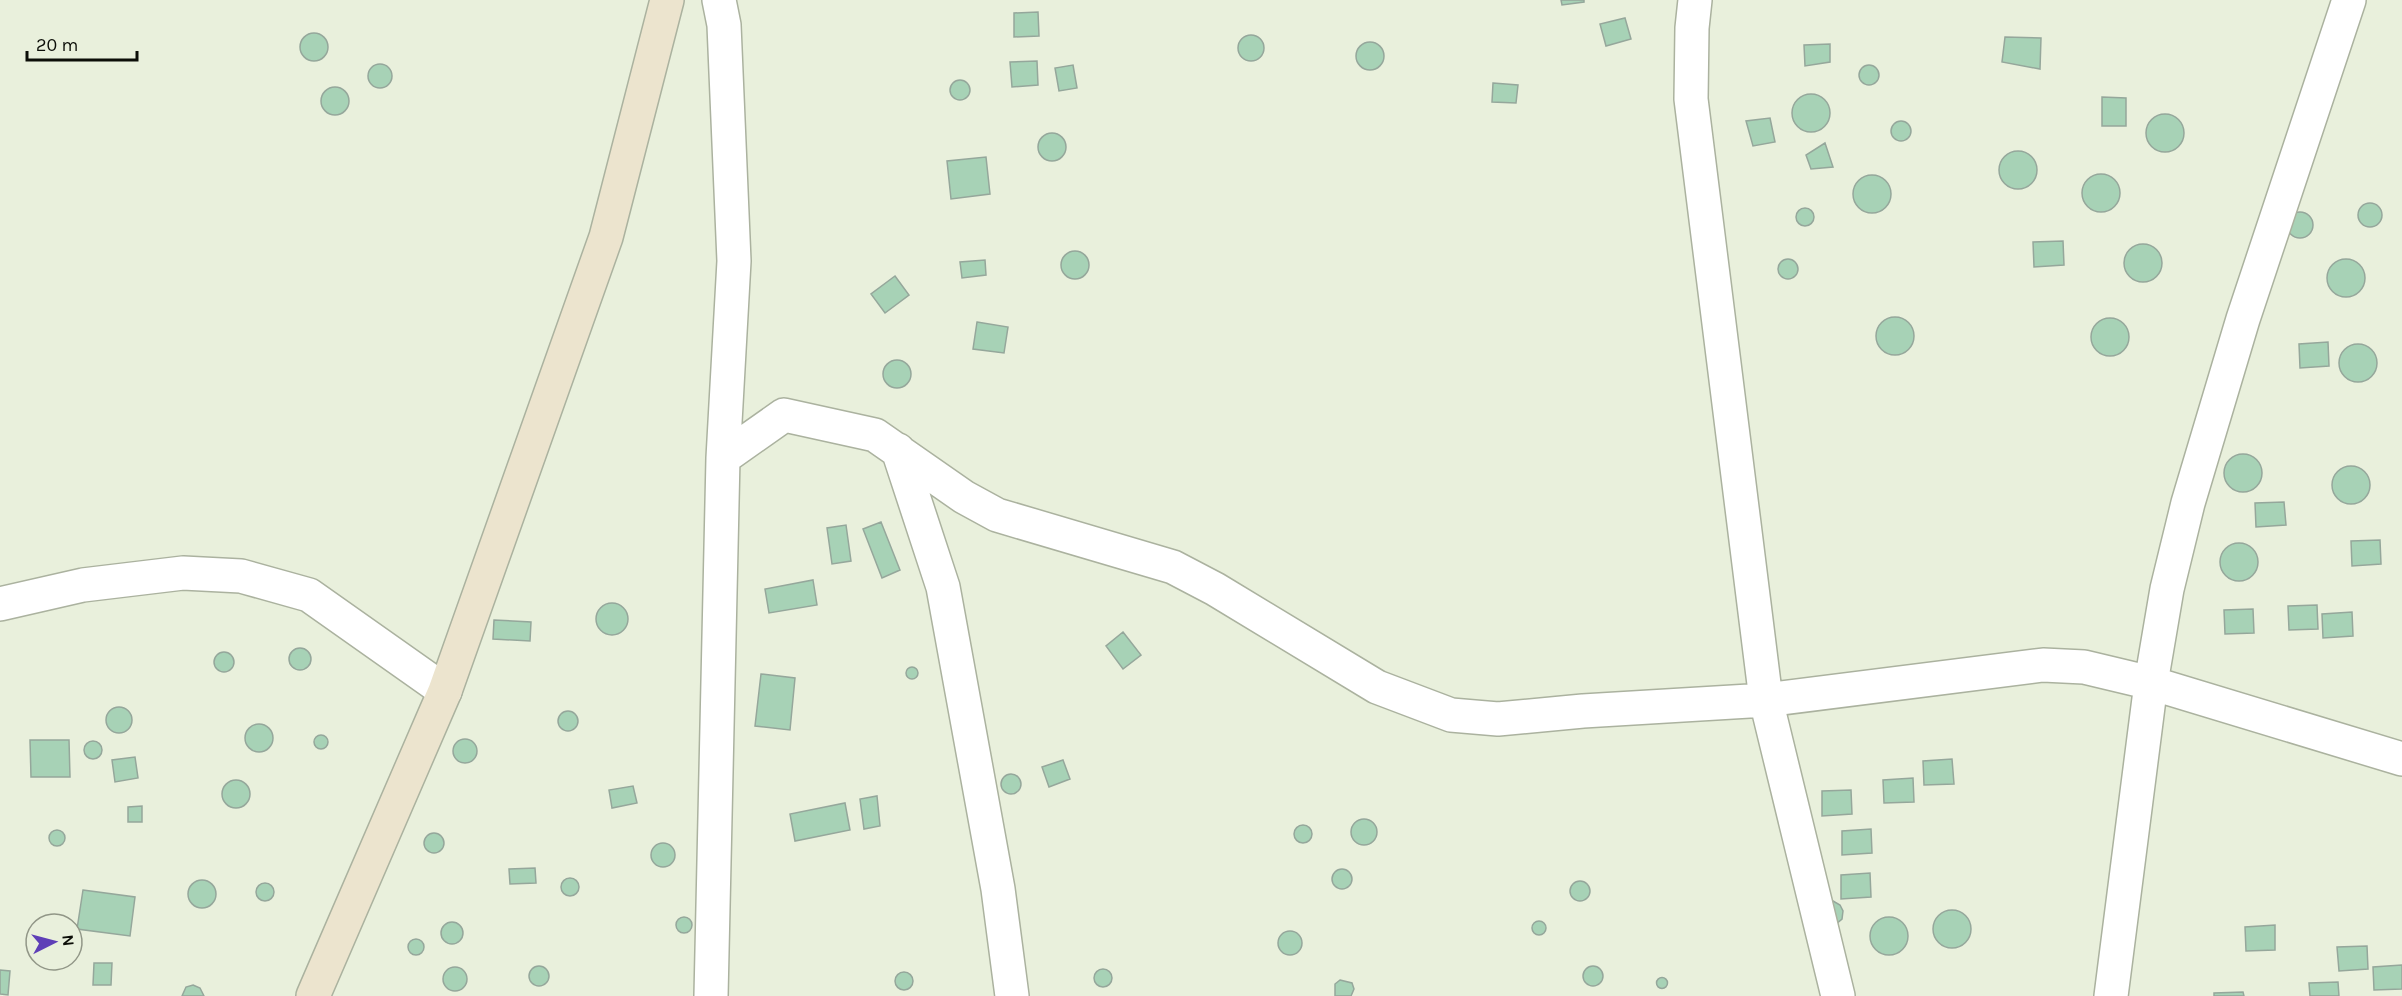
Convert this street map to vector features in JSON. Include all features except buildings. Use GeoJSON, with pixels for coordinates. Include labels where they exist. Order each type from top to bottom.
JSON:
{"type":"FeatureCollection","features":[{"type":"Feature","properties":{"kind":"main road"},"geometry":{"type":"LineString","coordinates":[[313,996],[445,691],[606,237],[667,0]]}},
{"type":"Feature","properties":{"kind":"street"},"geometry":{"type":"LineString","coordinates":[[711,996],[723,458],[734,261],[724,25],[720,0]]}},
{"type":"Feature","properties":{"kind":"street"},"geometry":{"type":"LineString","coordinates":[[1695,0],[1692,28],[1691,99],[1766,700],[1838,996]]}},
{"type":"Feature","properties":{"kind":"street"},"geometry":{"type":"LineString","coordinates":[[2111,996],[2151,683],[2168,589],[2188,503],[2243,319],[2349,0]]}},
{"type":"Feature","properties":{"kind":"street"},"geometry":{"type":"LineString","coordinates":[[723,458],[784,416],[875,435],[964,497],[998,515],[1173,567],[1215,589],[1377,687],[1451,716],[1498,719],[1583,711],[1766,700],[2043,665],[2084,667],[2151,683],[2402,759]]}},
{"type":"Feature","properties":{"kind":"street"},"geometry":{"type":"LineString","coordinates":[[898,450],[943,587],[998,890],[1012,996]]}},
{"type":"Feature","properties":{"kind":"street"},"geometry":{"type":"LineString","coordinates":[[0,604],[82,585],[183,573],[241,576],[309,595],[445,691]]}}]}
